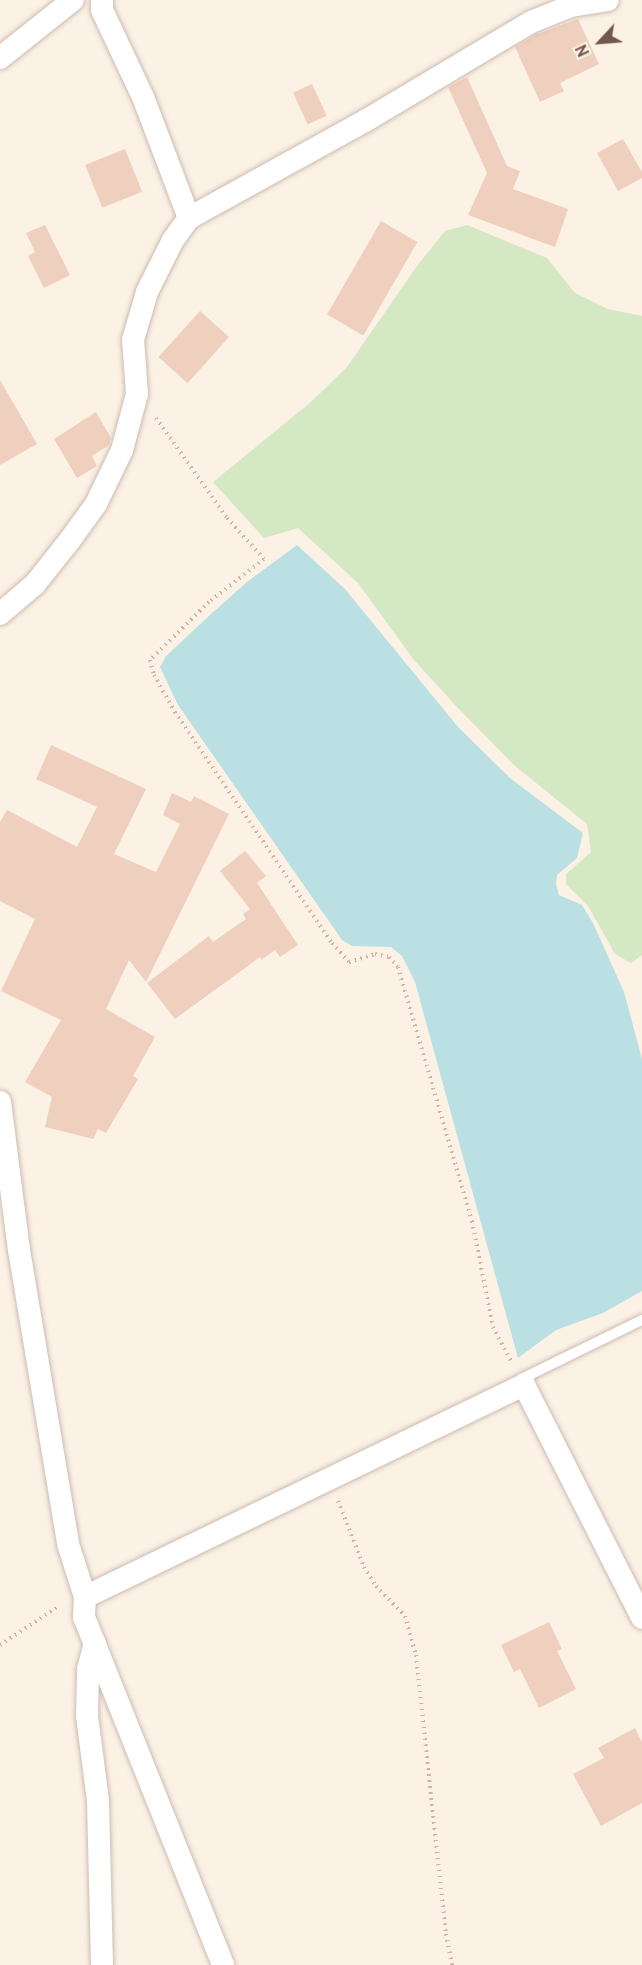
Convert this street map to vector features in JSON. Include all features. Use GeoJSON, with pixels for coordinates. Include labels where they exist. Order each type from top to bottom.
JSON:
{"type":"FeatureCollection","features":[{"type":"Feature","properties":{"kind":"street"},"geometry":{"type":"LineString","coordinates":[[0,58],[73,0]]}},
{"type":"Feature","properties":{"kind":"street"},"geometry":{"type":"LineString","coordinates":[[102,0],[102,10],[142,98],[189,218]]}},
{"type":"Feature","properties":{"kind":"street"},"geometry":{"type":"LineString","coordinates":[[0,614],[35,584],[96,504],[122,450],[137,394],[133,340],[147,292],[173,240],[189,218],[365,121],[476,57],[500,39],[520,28],[571,6],[608,0]]}},
{"type":"Feature","properties":{"kind":"street"},"geometry":{"type":"LineString","coordinates":[[0,1102],[19,1250],[68,1544],[86,1597],[84,1617],[223,1965]]}},
{"type":"Feature","properties":{"kind":"street"},"geometry":{"type":"LineString","coordinates":[[86,1597],[524,1385],[642,1618]]}},
{"type":"Feature","properties":{"kind":"street"},"geometry":{"type":"LineString","coordinates":[[95,1644],[88,1670],[87,1716],[98,1801],[102,1965]]}},
{"type":"Feature","properties":{"kind":"lane"},"geometry":{"type":"LineString","coordinates":[[521,1379],[642,1320]]}},
{"type":"Feature","properties":{"kind":"path"},"geometry":{"type":"LineString","coordinates":[[137,394],[227,518],[264,559],[209,602],[150,660],[154,675],[175,712],[332,943],[349,962],[375,954],[389,957],[398,967],[472,1221],[494,1327],[521,1379]]}},
{"type":"Feature","properties":{"kind":"path"},"geometry":{"type":"LineString","coordinates":[[329,1479],[364,1567],[376,1586],[405,1616],[416,1655],[444,1923],[452,1965]]}},
{"type":"Feature","properties":{"kind":"path"},"geometry":{"type":"LineString","coordinates":[[0,1645],[62,1604],[86,1597]]}},
{"type":"Feature","properties":{"kind":"green space"},"geometry":{"type":"Polygon","coordinates":[[[467,225],[547,258],[575,293],[608,309],[642,316],[642,955],[631,963],[615,954],[588,906],[566,884],[566,874],[591,852],[587,824],[515,766],[457,707],[414,660],[358,583],[298,528],[264,538],[213,482],[311,402],[347,367],[417,266],[445,231],[467,225]]]}},
{"type":"Feature","properties":{"kind":"water"},"geometry":{"type":"Polygon","coordinates":[[[297,545],[345,589],[458,727],[510,778],[583,833],[577,858],[557,875],[556,884],[559,895],[582,905],[593,923],[624,992],[642,1059],[642,1291],[603,1313],[556,1330],[518,1358],[415,982],[402,956],[391,947],[352,946],[342,940],[178,705],[160,667],[166,656],[247,582],[297,545]]]}},
{"type":"Feature","properties":{"kind":"building"},"geometry":{"type":"Polygon","coordinates":[[[578,19],[599,64],[560,83],[564,91],[540,102],[515,47],[537,34],[578,19]]]}},
{"type":"Feature","properties":{"kind":"building"},"geometry":{"type":"Polygon","coordinates":[[[467,77],[507,166],[520,171],[513,189],[568,209],[555,247],[468,215],[487,173],[448,87],[467,77]]]}},
{"type":"Feature","properties":{"kind":"building"},"geometry":{"type":"Polygon","coordinates":[[[312,84],[327,116],[308,125],[293,93],[312,84]]]}},
{"type":"Feature","properties":{"kind":"building"},"geometry":{"type":"Polygon","coordinates":[[[623,139],[642,172],[642,178],[618,191],[597,153],[623,139]]]}},
{"type":"Feature","properties":{"kind":"building"},"geometry":{"type":"Polygon","coordinates":[[[125,149],[142,192],[102,208],[85,165],[125,149]]]}},
{"type":"Feature","properties":{"kind":"building"},"geometry":{"type":"Polygon","coordinates":[[[381,221],[417,242],[363,336],[327,315],[381,221]]]}},
{"type":"Feature","properties":{"kind":"building"},"geometry":{"type":"Polygon","coordinates":[[[45,225],[70,275],[44,288],[28,256],[35,252],[26,233],[45,225]]]}},
{"type":"Feature","properties":{"kind":"building"},"geometry":{"type":"Polygon","coordinates":[[[200,311],[229,337],[187,383],[159,357],[200,311]]]}},
{"type":"Feature","properties":{"kind":"building"},"geometry":{"type":"Polygon","coordinates":[[[0,380],[37,444],[0,465],[0,380]]]}},
{"type":"Feature","properties":{"kind":"building"},"geometry":{"type":"Polygon","coordinates":[[[96,412],[111,438],[109,445],[92,456],[97,466],[77,478],[54,439],[96,412]]]}},
{"type":"Feature","properties":{"kind":"building"},"geometry":{"type":"Polygon","coordinates":[[[51,745],[146,789],[114,854],[156,872],[180,824],[163,815],[172,793],[191,802],[194,796],[229,814],[146,982],[129,960],[106,1009],[155,1037],[133,1076],[138,1079],[106,1133],[98,1129],[93,1139],[45,1127],[52,1097],[25,1082],[61,1020],[1,991],[35,919],[0,901],[0,822],[7,810],[77,847],[97,807],[36,779],[51,745]]]}},
{"type":"Feature","properties":{"kind":"building"},"geometry":{"type":"Polygon","coordinates":[[[245,851],[266,876],[257,883],[298,945],[280,957],[275,950],[261,960],[260,957],[175,1019],[147,983],[209,936],[213,942],[246,919],[243,914],[250,909],[220,871],[245,851]]]}},
{"type":"Feature","properties":{"kind":"building"},"geometry":{"type":"Polygon","coordinates":[[[549,1622],[562,1649],[557,1651],[576,1689],[539,1708],[520,1669],[514,1672],[501,1645],[549,1622]]]}},
{"type":"Feature","properties":{"kind":"building"},"geometry":{"type":"Polygon","coordinates":[[[635,1728],[642,1742],[642,1803],[601,1826],[573,1774],[604,1758],[598,1748],[635,1728]]]}}]}
